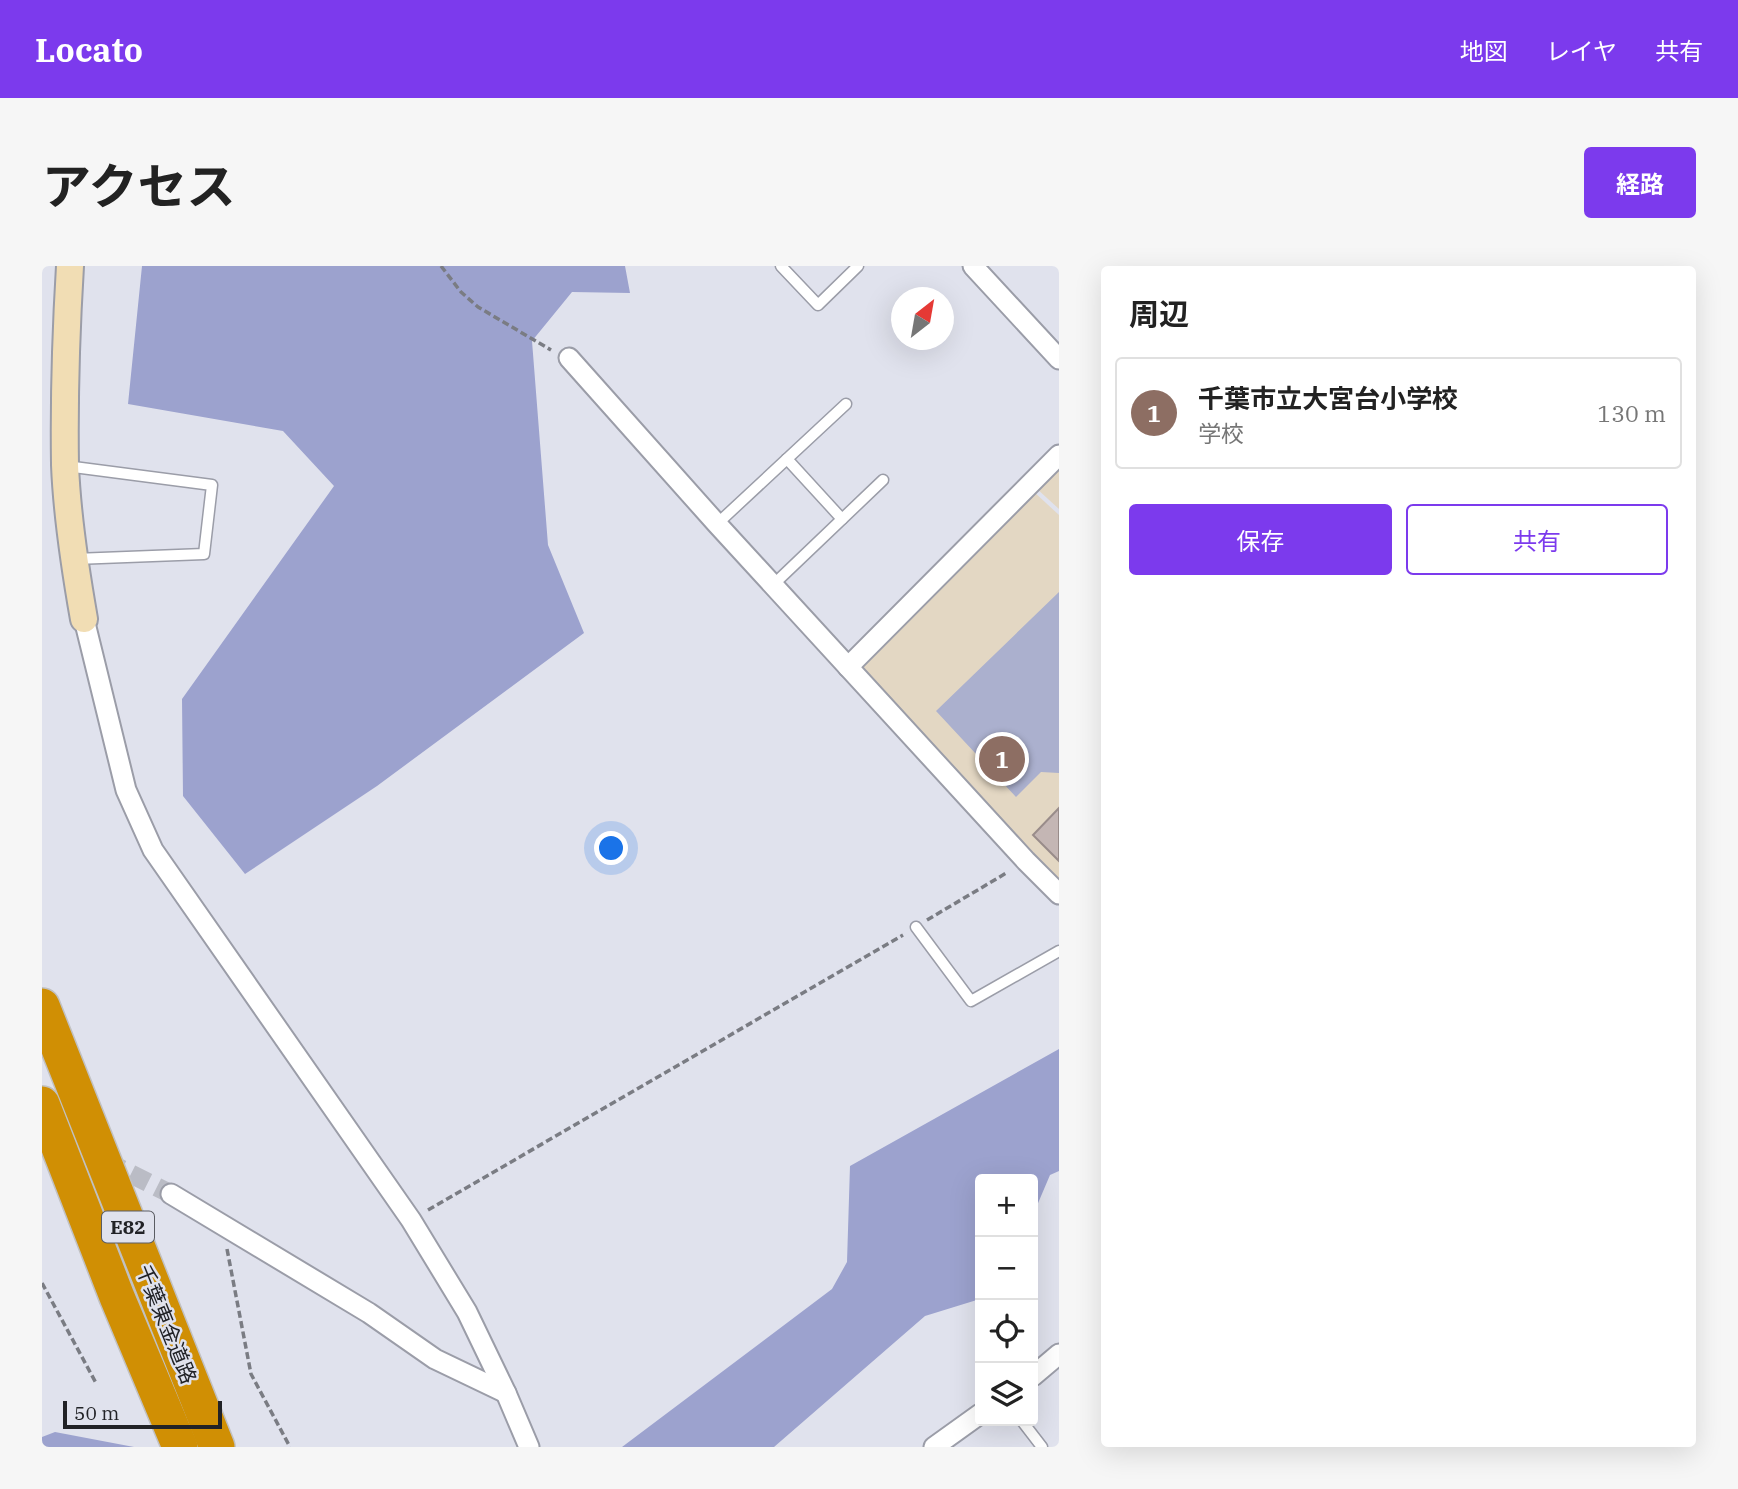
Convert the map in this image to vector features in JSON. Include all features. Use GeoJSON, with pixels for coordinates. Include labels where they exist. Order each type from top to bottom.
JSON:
{"type":"FeatureCollection","features":[{"type":"Feature","properties":{"kind":"highway","name":"千葉東金道路"},"geometry":{"type":"LineString","coordinates":[[42,1006],[217,1447]]}},
{"type":"Feature","properties":{"kind":"highway","name":"千葉東金道路"},"geometry":{"type":"LineString","coordinates":[[42,1104],[112,1285],[180,1447]]}},
{"type":"Feature","properties":{"kind":"street"},"geometry":{"type":"LineString","coordinates":[[70,266],[66,335],[65,466],[74,559],[84,619],[126,790],[153,850],[411,1220],[467,1312],[529,1447]]}},
{"type":"Feature","properties":{"kind":"street"},"geometry":{"type":"LineString","coordinates":[[973,266],[1059,359]]}},
{"type":"Feature","properties":{"kind":"street"},"geometry":{"type":"LineString","coordinates":[[569,358],[717,524],[1059,894]]}},
{"type":"Feature","properties":{"kind":"street"},"geometry":{"type":"LineString","coordinates":[[848,667],[1059,455]]}},
{"type":"Feature","properties":{"kind":"street"},"geometry":{"type":"LineString","coordinates":[[172,1194],[369,1313],[435,1359],[506,1393]]}},
{"type":"Feature","properties":{"kind":"street"},"geometry":{"type":"LineString","coordinates":[[1038,1368],[1059,1354]]}},
{"type":"Feature","properties":{"kind":"street"},"geometry":{"type":"LineString","coordinates":[[934,1447],[975,1418]]}},
{"type":"Feature","properties":{"kind":"lane"},"geometry":{"type":"LineString","coordinates":[[781,266],[818,304],[858,266]]}},
{"type":"Feature","properties":{"kind":"lane"},"geometry":{"type":"LineString","coordinates":[[717,524],[846,404]]}},
{"type":"Feature","properties":{"kind":"lane"},"geometry":{"type":"LineString","coordinates":[[787,459],[842,519]]}},
{"type":"Feature","properties":{"kind":"lane"},"geometry":{"type":"LineString","coordinates":[[65,466],[212,485],[204,554],[74,559]]}},
{"type":"Feature","properties":{"kind":"lane"},"geometry":{"type":"LineString","coordinates":[[773,585],[883,480]]}},
{"type":"Feature","properties":{"kind":"lane"},"geometry":{"type":"LineString","coordinates":[[916,927],[971,1001],[1059,951]]}},
{"type":"Feature","properties":{"kind":"lane"},"geometry":{"type":"LineString","coordinates":[[1026,1426],[1042,1447]]}},
{"type":"Feature","properties":{"kind":"path"},"geometry":{"type":"LineString","coordinates":[[441,266],[461,292],[478,307],[532,340],[569,358]]}},
{"type":"Feature","properties":{"kind":"path"},"geometry":{"type":"LineString","coordinates":[[411,1220],[1026,861]]}},
{"type":"Feature","properties":{"kind":"path"},"geometry":{"type":"LineString","coordinates":[[220,1224],[234,1280],[251,1374],[290,1447]]}},
{"type":"Feature","properties":{"kind":"path"},"geometry":{"type":"LineString","coordinates":[[42,1283],[96,1383]]}},
{"type":"Feature","properties":{"kind":"shaded area"},"geometry":{"type":"Polygon","coordinates":[[[142,266],[625,266],[630,293],[572,292],[532,341],[548,545],[584,633],[377,786],[245,874],[183,796],[182,699],[334,486],[283,431],[128,404],[142,266]]]}},
{"type":"Feature","properties":{"kind":"shaded area"},"geometry":{"type":"Polygon","coordinates":[[[1059,465],[1059,509],[1036,488],[1059,465]]]}},
{"type":"Feature","properties":{"kind":"shaded area"},"geometry":{"type":"Polygon","coordinates":[[[1033,491],[1059,515],[1059,881],[861,665],[1033,491]]]}},
{"type":"Feature","properties":{"kind":"shaded area"},"geometry":{"type":"Polygon","coordinates":[[[1059,592],[1059,773],[1041,772],[1016,797],[936,711],[1059,592]]]}},
{"type":"Feature","properties":{"kind":"shaded area"},"geometry":{"type":"Polygon","coordinates":[[[1059,1049],[1059,1171],[1050,1175],[1038,1203],[1038,1174],[975,1174],[975,1301],[925,1316],[774,1447],[622,1447],[832,1289],[847,1262],[850,1166],[1059,1049]]]}},
{"type":"Feature","properties":{"kind":"shaded area"},"geometry":{"type":"Polygon","coordinates":[[[55,1432],[134,1447],[42,1447],[42,1437],[55,1432]]]}},
{"type":"Feature","properties":{"kind":"building"},"geometry":{"type":"Polygon","coordinates":[[[1059,808],[1059,861],[1033,835],[1059,808]]]}},
{"type":"Feature","properties":{"kind":"tunnel"},"geometry":{"type":"LineString","coordinates":[[105,1161],[171,1194]]}},
{"type":"Feature","properties":{"kind":"place","name":"千葉市立大宮台小学校"},"geometry":{"type":"Point","coordinates":[1002,759]}}]}
